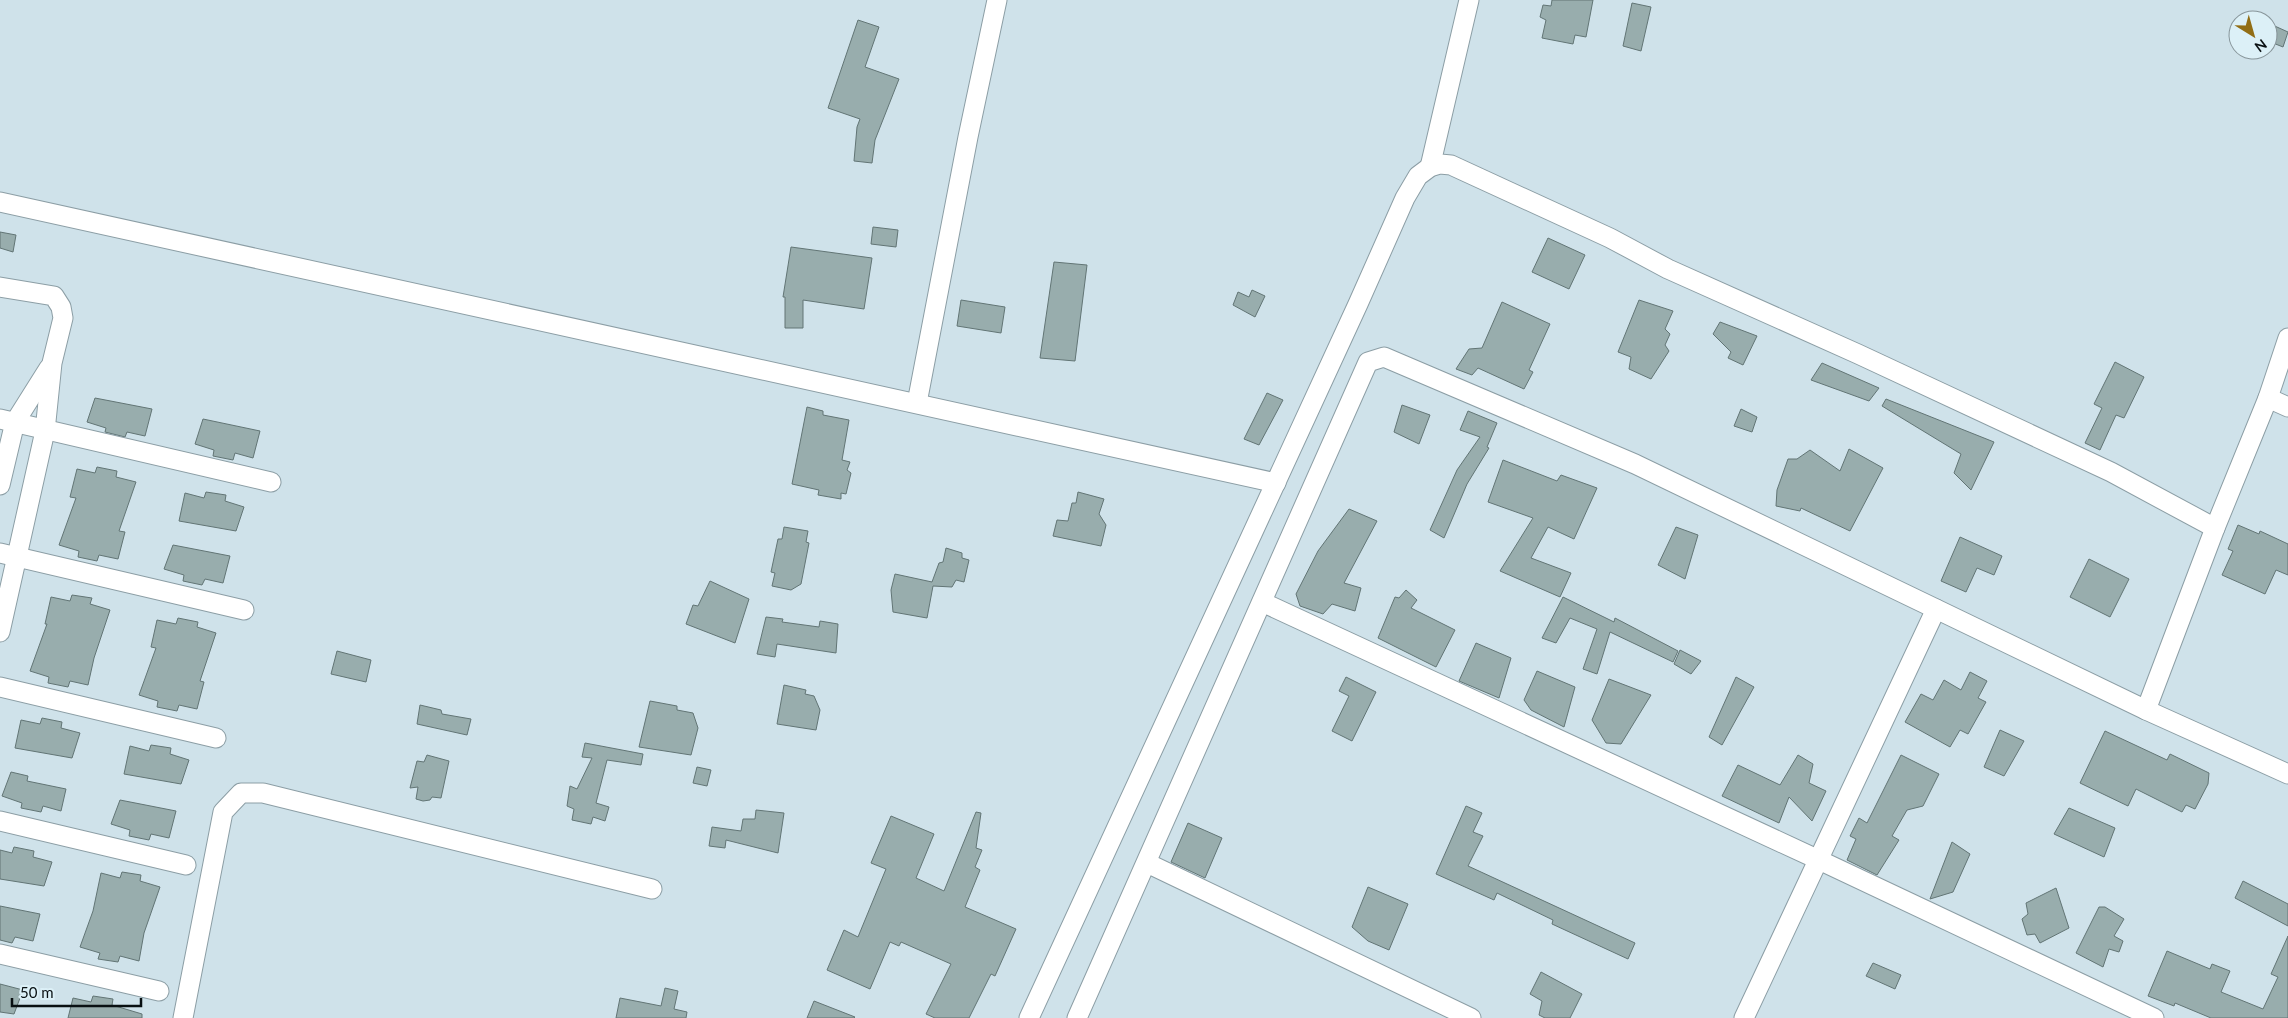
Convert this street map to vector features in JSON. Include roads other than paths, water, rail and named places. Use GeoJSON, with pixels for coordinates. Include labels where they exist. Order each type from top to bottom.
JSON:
{"type":"FeatureCollection","features":[{"type":"Feature","properties":{"kind":"street"},"geometry":{"type":"LineString","coordinates":[[917,403],[996,0]]}},
{"type":"Feature","properties":{"kind":"street"},"geometry":{"type":"LineString","coordinates":[[1430,167],[1469,0]]}},
{"type":"Feature","properties":{"kind":"street"},"geometry":{"type":"LineString","coordinates":[[1029,1018],[1276,483],[1404,198],[1418,176],[1430,167],[1440,164],[1451,165],[1495,184],[1610,238],[1668,269],[1858,354],[2111,472],[2215,528]]}},
{"type":"Feature","properties":{"kind":"street"},"geometry":{"type":"LineString","coordinates":[[0,202],[1276,483]]}},
{"type":"Feature","properties":{"kind":"street"},"geometry":{"type":"LineString","coordinates":[[0,287],[54,296],[61,307],[63,318],[52,363],[45,431],[8,555],[0,632]]}},
{"type":"Feature","properties":{"kind":"street"},"geometry":{"type":"LineString","coordinates":[[2146,710],[2215,528],[2268,398],[2288,338]]}},
{"type":"Feature","properties":{"kind":"street"},"geometry":{"type":"LineString","coordinates":[[1077,1018],[1368,362],[1384,357],[1635,464],[2146,710],[2288,774]]}},
{"type":"Feature","properties":{"kind":"street"},"geometry":{"type":"LineString","coordinates":[[0,485],[8,421],[52,363]]}},
{"type":"Feature","properties":{"kind":"street"},"geometry":{"type":"LineString","coordinates":[[2268,398],[2288,407]]}},
{"type":"Feature","properties":{"kind":"street"},"geometry":{"type":"LineString","coordinates":[[8,421],[271,482]]}},
{"type":"Feature","properties":{"kind":"street"},"geometry":{"type":"LineString","coordinates":[[8,555],[244,610]]}},
{"type":"Feature","properties":{"kind":"street"},"geometry":{"type":"LineString","coordinates":[[1262,602],[1819,860],[2154,1018]]}},
{"type":"Feature","properties":{"kind":"street"},"geometry":{"type":"LineString","coordinates":[[1744,1018],[1936,608]]}},
{"type":"Feature","properties":{"kind":"street"},"geometry":{"type":"LineString","coordinates":[[0,687],[216,738]]}},
{"type":"Feature","properties":{"kind":"street"},"geometry":{"type":"LineString","coordinates":[[183,1018],[223,812],[241,793],[263,793],[652,890]]}},
{"type":"Feature","properties":{"kind":"street"},"geometry":{"type":"LineString","coordinates":[[0,821],[186,865]]}},
{"type":"Feature","properties":{"kind":"street"},"geometry":{"type":"LineString","coordinates":[[1147,863],[1471,1018]]}},
{"type":"Feature","properties":{"kind":"street"},"geometry":{"type":"LineString","coordinates":[[0,954],[159,991]]}}]}
